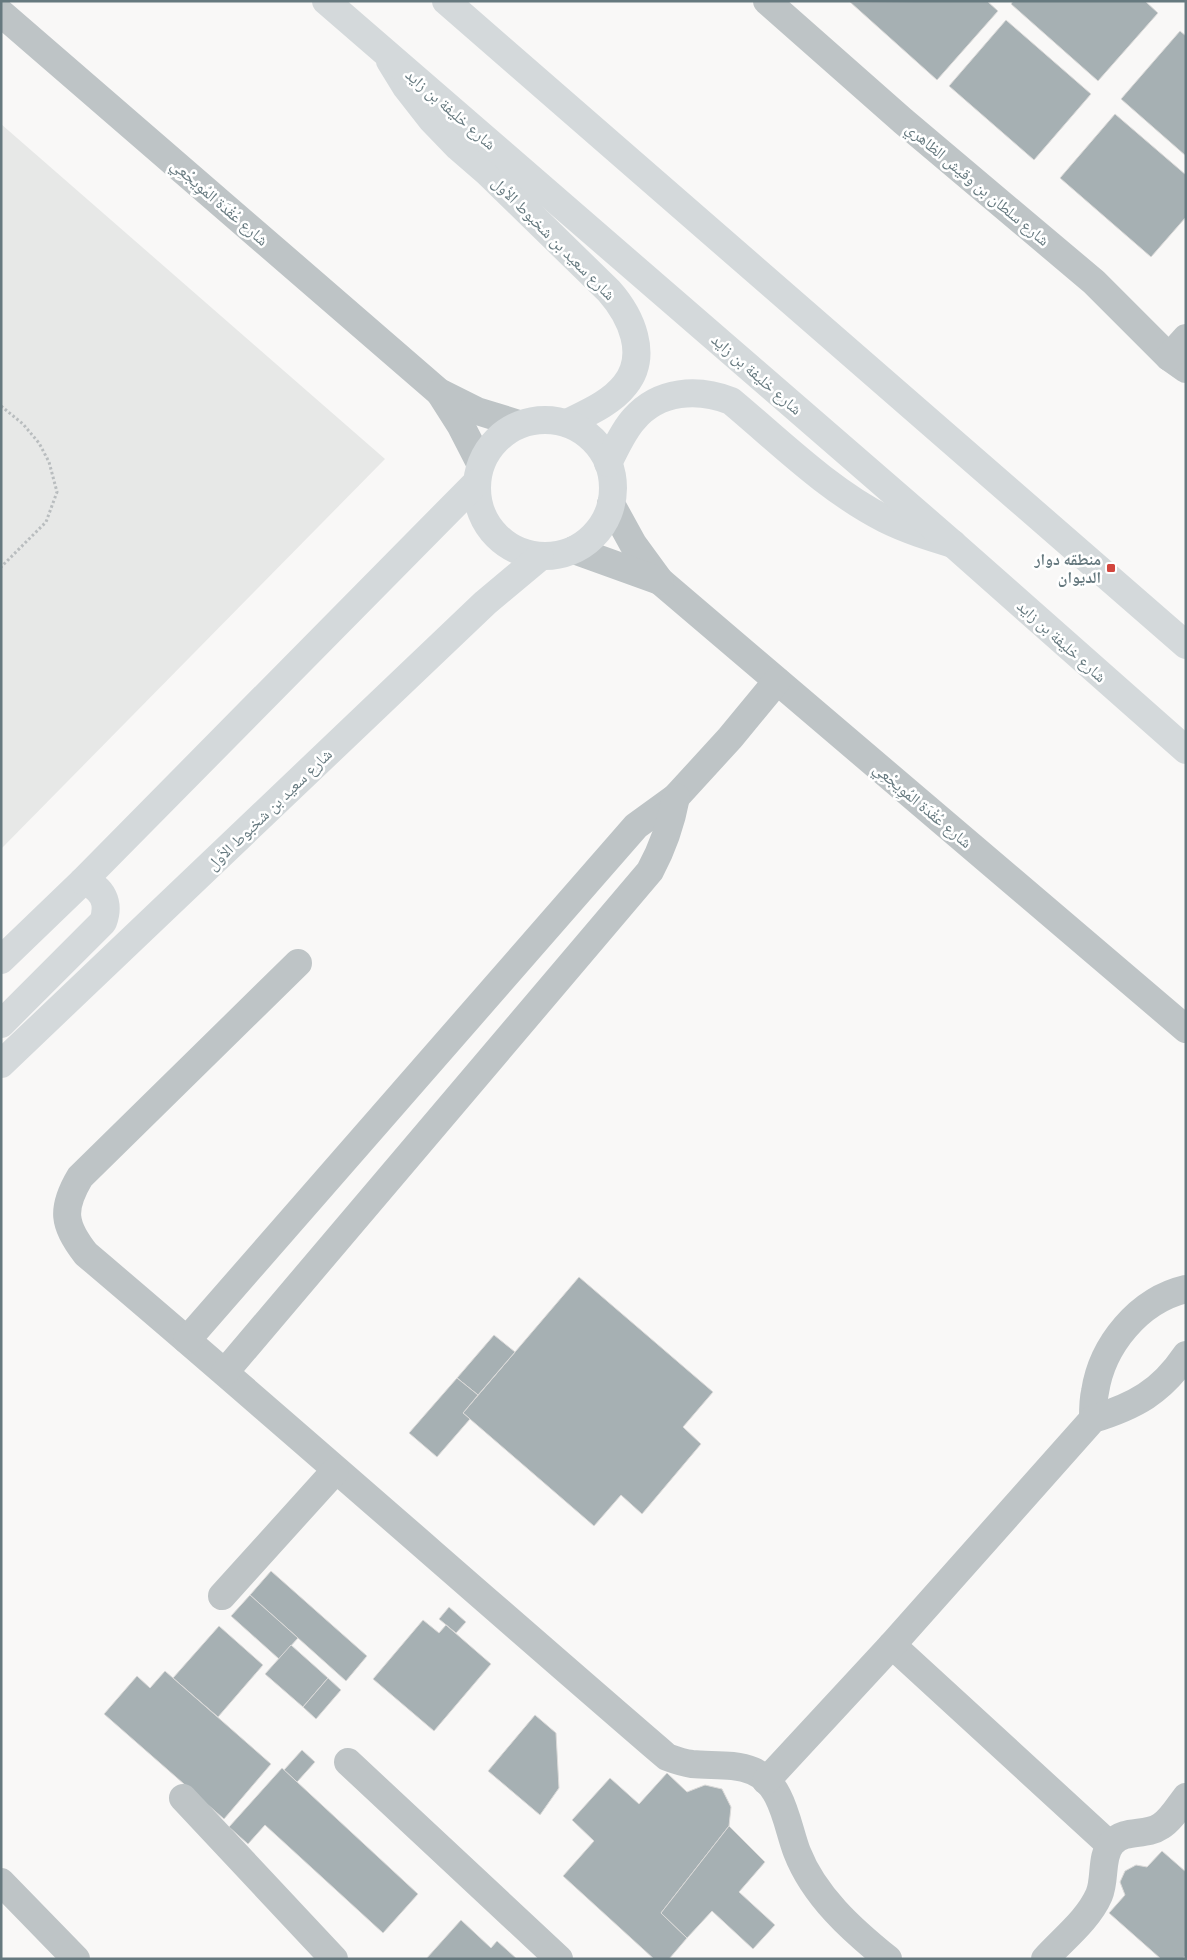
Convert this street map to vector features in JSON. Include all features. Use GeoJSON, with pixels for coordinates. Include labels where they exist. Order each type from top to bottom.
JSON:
{"type":"FeatureCollection","features":[{"type":"Feature","properties":{"kind":"main road","name":"شارع خليفة بن زايد"},"geometry":{"type":"LineString","coordinates":[[326,1],[953,544],[1186,750]]}},
{"type":"Feature","properties":{"kind":"main road"},"geometry":{"type":"LineString","coordinates":[[446,1],[1186,645]]}},
{"type":"Feature","properties":{"kind":"main road","name":"شارع سعيد بن شخبوط الأول"},"geometry":{"type":"LineString","coordinates":[[386,53],[406,87],[431,119],[609,291],[622,305],[630,320],[637,347],[635,368],[625,385],[608,400],[567,423]]}},
{"type":"Feature","properties":{"kind":"main road"},"geometry":{"type":"LineString","coordinates":[[608,463],[634,419],[650,405],[690,392],[711,394],[731,401],[854,501],[894,523],[919,534],[953,544]]}},
{"type":"Feature","properties":{"kind":"main road"},"geometry":{"type":"LineString","coordinates":[[1,960],[83,881],[478,473],[490,447],[502,433],[519,424],[543,419],[567,423],[584,432],[598,446],[608,463],[613,490],[611,504],[604,523],[591,538],[574,550],[563,554],[540,556],[514,549],[493,533],[480,509],[478,473]]}},
{"type":"Feature","properties":{"kind":"main road","name":"شارع سعيد بن شخبوط الأول"},"geometry":{"type":"LineString","coordinates":[[1,1064],[485,603],[540,556]]}},
{"type":"Feature","properties":{"kind":"main road"},"geometry":{"type":"LineString","coordinates":[[1,1024],[103,922],[107,912],[106,901],[101,892],[93,885],[83,881]]}},
{"type":"Feature","properties":{"kind":"street","name":"شارع سلطان بن وقيش الظاهري"},"geometry":{"type":"LineString","coordinates":[[767,1],[903,121],[1180,354]]}},
{"type":"Feature","properties":{"kind":"street","name":"شارع عُقْدَة المُوِيجْعِي"},"geometry":{"type":"LineString","coordinates":[[1,13],[439,392],[478,411],[519,424]]}},
{"type":"Feature","properties":{"kind":"street","name":"شارع عُقْدَة المُوِيجْعِي"},"geometry":{"type":"LineString","coordinates":[[439,392],[461,426],[478,473]]}},
{"type":"Feature","properties":{"kind":"street","name":"شارع عُقْدَة المُوِيجْعِي"},"geometry":{"type":"LineString","coordinates":[[611,504],[633,544],[660,581],[1186,1029]]}},
{"type":"Feature","properties":{"kind":"street","name":"شارع عُقْدَة المُوِيجْعِي"},"geometry":{"type":"LineString","coordinates":[[574,550],[660,581]]}},
{"type":"Feature","properties":{"kind":"street"},"geometry":{"type":"LineString","coordinates":[[187,1340],[636,826],[676,797],[730,738],[777,681]]}},
{"type":"Feature","properties":{"kind":"street"},"geometry":{"type":"LineString","coordinates":[[225,1372],[650,871],[662,848],[671,823],[676,797]]}},
{"type":"Feature","properties":{"kind":"street"},"geometry":{"type":"LineString","coordinates":[[298,963],[80,1177],[69,1196],[66,1218],[72,1236],[86,1254],[225,1372],[667,1757],[690,1764],[735,1766],[754,1771],[766,1781],[776,1795],[788,1820],[797,1853],[814,1883],[871,1954]]}},
{"type":"Feature","properties":{"kind":"street"},"geometry":{"type":"LineString","coordinates":[[1093,1419],[1094,1391],[1102,1364],[1115,1340],[1133,1319],[1155,1302],[1186,1289]]}},
{"type":"Feature","properties":{"kind":"street"},"geometry":{"type":"LineString","coordinates":[[766,1781],[892,1645],[1093,1419],[1123,1410],[1151,1394],[1174,1372],[1186,1355]]}},
{"type":"Feature","properties":{"kind":"street"},"geometry":{"type":"LineString","coordinates":[[222,1596],[336,1470]]}},
{"type":"Feature","properties":{"kind":"street"},"geometry":{"type":"LineString","coordinates":[[892,1645],[1110,1845]]}},
{"type":"Feature","properties":{"kind":"street"},"geometry":{"type":"LineString","coordinates":[[348,1762],[559,1959]]}},
{"type":"Feature","properties":{"kind":"street"},"geometry":{"type":"LineString","coordinates":[[1045,1959],[1091,1910],[1100,1893],[1105,1874],[1104,1859],[1110,1845],[1120,1836],[1133,1832],[1149,1832],[1162,1826],[1186,1797]]}},
{"type":"Feature","properties":{"kind":"street"},"geometry":{"type":"LineString","coordinates":[[183,1798],[334,1959]]}},
{"type":"Feature","properties":{"kind":"street"},"geometry":{"type":"LineString","coordinates":[[1,1882],[76,1959]]}},
{"type":"Feature","properties":{"kind":"path"},"geometry":{"type":"LineString","coordinates":[[1,406],[23,424],[39,443],[49,462],[57,492],[46,522],[1,568]]}},
{"type":"Feature","properties":{"kind":"shaded area"},"geometry":{"type":"Polygon","coordinates":[[[1,124],[385,459],[1,849],[1,124]]]}},
{"type":"Feature","properties":{"kind":"building"},"geometry":{"type":"Polygon","coordinates":[[[987,1],[998,11],[937,80],[850,2],[987,1]]]}},
{"type":"Feature","properties":{"kind":"building"},"geometry":{"type":"Polygon","coordinates":[[[1013,1],[1145,1],[1158,13],[1098,81],[1011,4],[1013,1]]]}},
{"type":"Feature","properties":{"kind":"building"},"geometry":{"type":"Polygon","coordinates":[[[1006,20],[1091,94],[1034,160],[949,86],[1006,20]]]}},
{"type":"Feature","properties":{"kind":"building"},"geometry":{"type":"Polygon","coordinates":[[[1180,31],[1186,36],[1186,156],[1121,99],[1180,31]]]}},
{"type":"Feature","properties":{"kind":"building"},"geometry":{"type":"Polygon","coordinates":[[[1115,114],[1186,175],[1186,217],[1151,257],[1060,178],[1115,114]]]}},
{"type":"Feature","properties":{"kind":"building"},"geometry":{"type":"Polygon","coordinates":[[[579,1277],[713,1392],[683,1427],[701,1444],[642,1514],[621,1495],[594,1526],[463,1413],[579,1277]]]}},
{"type":"Feature","properties":{"kind":"building"},"geometry":{"type":"Polygon","coordinates":[[[494,1335],[515,1352],[478,1395],[457,1378],[494,1335]]]}},
{"type":"Feature","properties":{"kind":"building"},"geometry":{"type":"Polygon","coordinates":[[[457,1378],[478,1395],[463,1413],[470,1419],[437,1457],[409,1433],[457,1378]]]}},
{"type":"Feature","properties":{"kind":"building"},"geometry":{"type":"Polygon","coordinates":[[[271,1571],[367,1656],[346,1681],[250,1595],[271,1571]]]}},
{"type":"Feature","properties":{"kind":"building"},"geometry":{"type":"Polygon","coordinates":[[[250,1595],[298,1638],[279,1659],[231,1616],[250,1595]]]}},
{"type":"Feature","properties":{"kind":"building"},"geometry":{"type":"Polygon","coordinates":[[[449,1607],[466,1622],[456,1633],[439,1619],[449,1607]]]}},
{"type":"Feature","properties":{"kind":"building"},"geometry":{"type":"Polygon","coordinates":[[[423,1620],[439,1633],[446,1625],[491,1664],[434,1731],[373,1679],[423,1620]]]}},
{"type":"Feature","properties":{"kind":"building"},"geometry":{"type":"Polygon","coordinates":[[[219,1626],[263,1665],[218,1717],[173,1678],[219,1626]]]}},
{"type":"Feature","properties":{"kind":"building"},"geometry":{"type":"Polygon","coordinates":[[[291,1645],[328,1678],[303,1707],[265,1674],[291,1645]]]}},
{"type":"Feature","properties":{"kind":"building"},"geometry":{"type":"Polygon","coordinates":[[[165,1671],[271,1764],[224,1819],[104,1714],[137,1676],[150,1688],[165,1671]]]}},
{"type":"Feature","properties":{"kind":"building"},"geometry":{"type":"Polygon","coordinates":[[[328,1678],[341,1690],[316,1719],[303,1707],[328,1678]]]}},
{"type":"Feature","properties":{"kind":"building"},"geometry":{"type":"Polygon","coordinates":[[[535,1715],[556,1733],[559,1788],[540,1815],[488,1771],[535,1715]]]}},
{"type":"Feature","properties":{"kind":"building"},"geometry":{"type":"Polygon","coordinates":[[[302,1750],[315,1762],[297,1782],[284,1770],[302,1750]]]}},
{"type":"Feature","properties":{"kind":"building"},"geometry":{"type":"Polygon","coordinates":[[[282,1768],[418,1894],[383,1933],[265,1825],[248,1844],[229,1827],[282,1768]]]}},
{"type":"Feature","properties":{"kind":"building"},"geometry":{"type":"Polygon","coordinates":[[[667,1773],[687,1792],[705,1785],[722,1789],[731,1807],[729,1826],[661,1913],[687,1938],[669,1959],[654,1959],[563,1876],[594,1841],[572,1820],[610,1778],[639,1804],[667,1773]]]}},
{"type":"Feature","properties":{"kind":"building"},"geometry":{"type":"Polygon","coordinates":[[[729,1826],[765,1862],[739,1892],[775,1925],[753,1949],[712,1911],[687,1938],[661,1913],[729,1826]]]}},
{"type":"Feature","properties":{"kind":"building"},"geometry":{"type":"Polygon","coordinates":[[[1162,1851],[1186,1872],[1186,1955],[1183,1959],[1161,1959],[1109,1913],[1125,1895],[1120,1882],[1125,1871],[1136,1865],[1147,1867],[1162,1851]]]}},
{"type":"Feature","properties":{"kind":"building"},"geometry":{"type":"Polygon","coordinates":[[[461,1920],[491,1948],[497,1941],[517,1959],[426,1959],[461,1920]]]}},
{"type":"Feature","properties":{"kind":"place","name":"منطقه دوار الديوان"},"geometry":{"type":"Point","coordinates":[1111,568]}}]}
